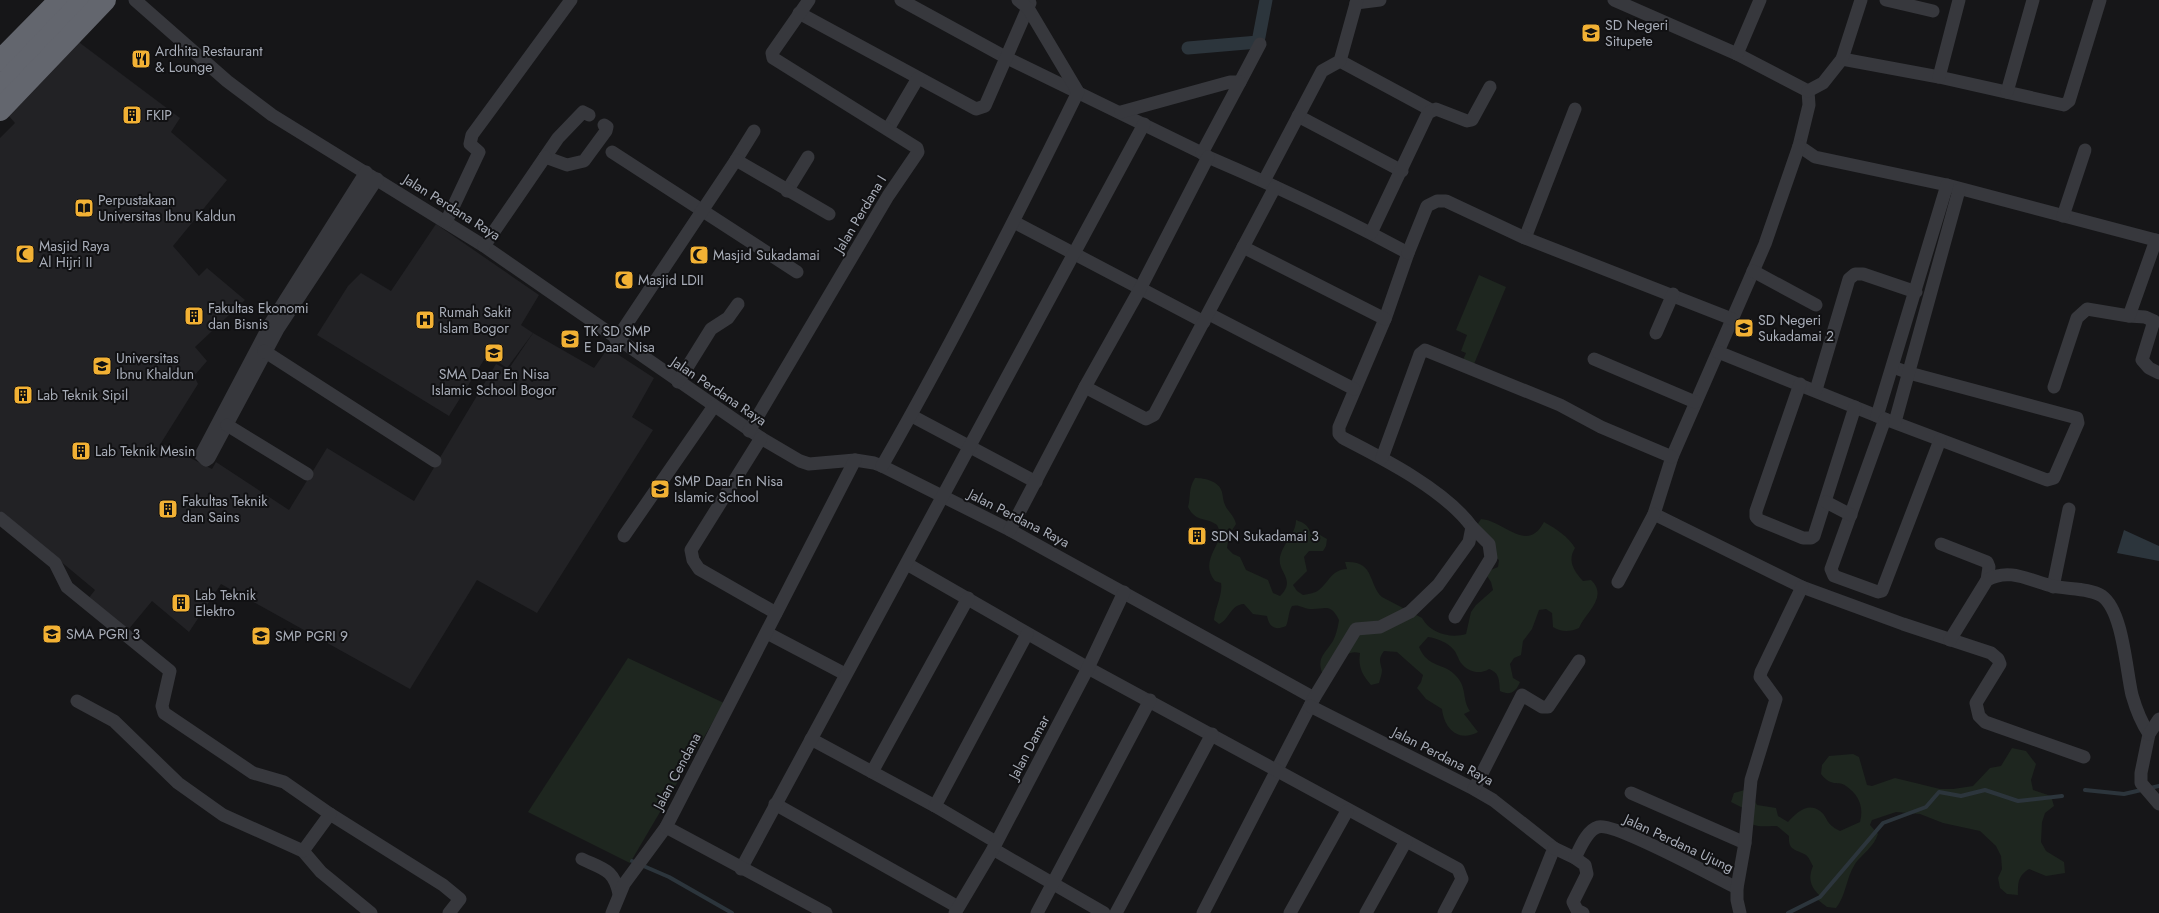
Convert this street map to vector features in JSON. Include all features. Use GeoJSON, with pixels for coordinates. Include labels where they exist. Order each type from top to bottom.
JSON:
{"type":"FeatureCollection","features":[{"type":"Feature","properties":{"kind":"highway"},"geometry":{"type":"LineString","coordinates":[[0,61],[60,0]]}},
{"type":"Feature","properties":{"kind":"highway"},"geometry":{"type":"LineString","coordinates":[[0,68],[66,0]]}},
{"type":"Feature","properties":{"kind":"highway"},"geometry":{"type":"LineString","coordinates":[[0,88],[84,0]]}},
{"type":"Feature","properties":{"kind":"highway"},"geometry":{"type":"LineString","coordinates":[[0,110],[105,0]]}},
{"type":"Feature","properties":{"kind":"street","name":"Jalan Perdana Raya"},"geometry":{"type":"LineString","coordinates":[[135,0],[227,81],[266,110],[484,246],[616,340],[749,431],[800,461],[809,464],[855,460],[882,466],[1010,530],[1124,592],[1312,702],[1493,800],[1554,848],[1575,858],[1585,865],[1587,874],[1573,902],[1576,910],[1583,913]]}},
{"type":"Feature","properties":{"kind":"street"},"geometry":{"type":"LineString","coordinates":[[446,222],[479,152],[470,144],[472,135],[571,0]]}},
{"type":"Feature","properties":{"kind":"street"},"geometry":{"type":"LineString","coordinates":[[809,0],[772,53],[773,58],[888,129],[918,78]]}},
{"type":"Feature","properties":{"kind":"street"},"geometry":{"type":"LineString","coordinates":[[901,0],[1007,58],[1121,112],[1205,155],[1371,233],[1408,253]]}},
{"type":"Feature","properties":{"kind":"street"},"geometry":{"type":"LineString","coordinates":[[1018,0],[1030,4],[1078,92]]}},
{"type":"Feature","properties":{"kind":"street"},"geometry":{"type":"LineString","coordinates":[[1085,387],[1146,419],[1151,418],[1243,247],[1298,116],[1322,71],[1340,61],[1356,2],[1380,0]]}},
{"type":"Feature","properties":{"kind":"street"},"geometry":{"type":"LineString","coordinates":[[1614,0],[1737,54],[1808,91]]}},
{"type":"Feature","properties":{"kind":"street"},"geometry":{"type":"LineString","coordinates":[[1737,54],[1760,0]]}},
{"type":"Feature","properties":{"kind":"street"},"geometry":{"type":"LineString","coordinates":[[1808,91],[1824,83],[1842,59],[1861,0]]}},
{"type":"Feature","properties":{"kind":"street"},"geometry":{"type":"LineString","coordinates":[[1886,0],[1933,11]]}},
{"type":"Feature","properties":{"kind":"street"},"geometry":{"type":"LineString","coordinates":[[1939,76],[1959,0]]}},
{"type":"Feature","properties":{"kind":"street"},"geometry":{"type":"LineString","coordinates":[[2007,92],[2033,0]]}},
{"type":"Feature","properties":{"kind":"street"},"geometry":{"type":"LineString","coordinates":[[1842,59],[1939,76],[2059,105],[2064,104],[2069,101],[2100,0]]}},
{"type":"Feature","properties":{"kind":"street"},"geometry":{"type":"LineString","coordinates":[[799,13],[976,109],[985,106],[1030,4]]}},
{"type":"Feature","properties":{"kind":"street"},"geometry":{"type":"LineString","coordinates":[[1010,530],[1085,387],[1140,289],[1240,82],[1260,44]]}},
{"type":"Feature","properties":{"kind":"street"},"geometry":{"type":"LineString","coordinates":[[1340,61],[1431,110],[1436,109],[1467,121],[1472,120],[1490,87]]}},
{"type":"Feature","properties":{"kind":"street"},"geometry":{"type":"LineString","coordinates":[[1121,112],[1230,82],[1240,82]]}},
{"type":"Feature","properties":{"kind":"street"},"geometry":{"type":"LineString","coordinates":[[1618,582],[1654,514],[1672,457],[1768,236],[1799,146],[1809,105],[1808,91]]}},
{"type":"Feature","properties":{"kind":"street"},"geometry":{"type":"LineString","coordinates":[[882,466],[912,416],[1014,222],[1078,92]]}},
{"type":"Feature","properties":{"kind":"street"},"geometry":{"type":"LineString","coordinates":[[1525,238],[1575,109]]}},
{"type":"Feature","properties":{"kind":"street"},"geometry":{"type":"LineString","coordinates":[[1371,233],[1431,110]]}},
{"type":"Feature","properties":{"kind":"street"},"geometry":{"type":"LineString","coordinates":[[484,246],[558,138],[583,112],[589,115]]}},
{"type":"Feature","properties":{"kind":"street"},"geometry":{"type":"LineString","coordinates":[[1298,116],[1402,171]]}},
{"type":"Feature","properties":{"kind":"street"},"geometry":{"type":"LineString","coordinates":[[741,869],[845,674],[907,564],[1144,124]]}},
{"type":"Feature","properties":{"kind":"street"},"geometry":{"type":"LineString","coordinates":[[545,157],[567,165],[584,161],[606,131],[607,127],[604,126]]}},
{"type":"Feature","properties":{"kind":"street","name":"Jalan Perdana I"},"geometry":{"type":"LineString","coordinates":[[749,431],[888,196],[918,152],[917,148],[888,129]]}},
{"type":"Feature","properties":{"kind":"street"},"geometry":{"type":"LineString","coordinates":[[616,340],[754,131]]}},
{"type":"Feature","properties":{"kind":"street"},"geometry":{"type":"LineString","coordinates":[[1799,146],[1815,157],[1953,187],[2158,240],[2129,316]]}},
{"type":"Feature","properties":{"kind":"street"},"geometry":{"type":"LineString","coordinates":[[2063,216],[2085,150]]}},
{"type":"Feature","properties":{"kind":"street"},"geometry":{"type":"LineString","coordinates":[[612,152],[797,272]]}},
{"type":"Feature","properties":{"kind":"street"},"geometry":{"type":"LineString","coordinates":[[787,191],[808,157]]}},
{"type":"Feature","properties":{"kind":"street"},"geometry":{"type":"LineString","coordinates":[[736,160],[829,214]]}},
{"type":"Feature","properties":{"kind":"street"},"geometry":{"type":"LineString","coordinates":[[371,175],[270,324],[250,370],[227,425],[209,458],[206,460],[202,458],[200,455],[250,370],[264,351],[336,238],[371,175]]}},
{"type":"Feature","properties":{"kind":"street"},"geometry":{"type":"LineString","coordinates":[[1886,419],[1893,367],[1921,272],[1953,187]]}},
{"type":"Feature","properties":{"kind":"street"},"geometry":{"type":"LineString","coordinates":[[1940,440],[1882,591],[1878,592],[1832,574],[1831,569],[1886,419],[1908,373],[1936,275],[1953,187]]}},
{"type":"Feature","properties":{"kind":"street"},"geometry":{"type":"LineString","coordinates":[[1455,617],[1491,558],[1489,544],[1472,527],[1462,514],[1434,492],[1382,458],[1343,438],[1340,434],[1339,427],[1385,319],[1408,253],[1427,206],[1437,200],[1446,201],[1525,238],[1732,318]]}},
{"type":"Feature","properties":{"kind":"street"},"geometry":{"type":"LineString","coordinates":[[1014,222],[1140,289],[1206,318],[1354,389]]}},
{"type":"Feature","properties":{"kind":"street"},"geometry":{"type":"LineString","coordinates":[[1243,247],[1385,319]]}},
{"type":"Feature","properties":{"kind":"street"},"geometry":{"type":"LineString","coordinates":[[1753,271],[1816,305]]}},
{"type":"Feature","properties":{"kind":"street"},"geometry":{"type":"LineString","coordinates":[[1921,272],[1936,275]]}},
{"type":"Feature","properties":{"kind":"street"},"geometry":{"type":"LineString","coordinates":[[1816,390],[1850,279],[1855,274],[1863,274],[1916,292]]}},
{"type":"Feature","properties":{"kind":"street"},"geometry":{"type":"LineString","coordinates":[[1656,333],[1672,294]]}},
{"type":"Feature","properties":{"kind":"street"},"geometry":{"type":"LineString","coordinates":[[678,382],[711,329],[728,318],[738,304]]}},
{"type":"Feature","properties":{"kind":"street"},"geometry":{"type":"LineString","coordinates":[[2054,387],[2077,318],[2083,310],[2087,308],[2129,316],[2145,317],[2154,322],[2142,360],[2149,368],[2159,373]]}},
{"type":"Feature","properties":{"kind":"street"},"geometry":{"type":"LineString","coordinates":[[1382,458],[1420,354],[1425,350],[1560,405],[1601,426],[1672,457]]}},
{"type":"Feature","properties":{"kind":"street"},"geometry":{"type":"LineString","coordinates":[[264,351],[435,461]]}},
{"type":"Feature","properties":{"kind":"street"},"geometry":{"type":"LineString","coordinates":[[1718,352],[1816,390],[1855,407],[2046,480],[2052,480],[2054,478],[2078,422],[2077,418],[1908,373],[1893,367]]}},
{"type":"Feature","properties":{"kind":"street"},"geometry":{"type":"LineString","coordinates":[[1594,359],[1695,402]]}},
{"type":"Feature","properties":{"kind":"street"},"geometry":{"type":"LineString","coordinates":[[1800,384],[1756,510],[1756,516],[1759,520],[1803,538],[1811,538],[1814,536],[1855,407]]}},
{"type":"Feature","properties":{"kind":"street"},"geometry":{"type":"LineString","coordinates":[[624,536],[714,406]]}},
{"type":"Feature","properties":{"kind":"street"},"geometry":{"type":"LineString","coordinates":[[912,416],[1036,482]]}},
{"type":"Feature","properties":{"kind":"street"},"geometry":{"type":"LineString","coordinates":[[227,425],[307,474]]}},
{"type":"Feature","properties":{"kind":"street"},"geometry":{"type":"LineString","coordinates":[[761,438],[691,550],[693,560],[699,569],[776,613]]}},
{"type":"Feature","properties":{"kind":"street","name":"Jalan Cendana"},"geometry":{"type":"LineString","coordinates":[[826,913],[741,869],[666,827],[855,460]]}},
{"type":"Feature","properties":{"kind":"street"},"geometry":{"type":"LineString","coordinates":[[1826,502],[1851,515]]}},
{"type":"Feature","properties":{"kind":"street"},"geometry":{"type":"LineString","coordinates":[[2053,587],[2069,509]]}},
{"type":"Feature","properties":{"kind":"street"},"geometry":{"type":"LineString","coordinates":[[1654,514],[1802,587],[1950,640],[1992,653],[1998,659],[2000,664],[1976,703],[1978,716],[1985,722],[2084,757]]}},
{"type":"Feature","properties":{"kind":"street"},"geometry":{"type":"LineString","coordinates":[[0,518],[54,563],[67,587],[170,671],[162,706],[164,713],[253,773],[284,782],[312,799],[330,814],[443,886],[460,899],[449,913]]}},
{"type":"Feature","properties":{"kind":"street"},"geometry":{"type":"LineString","coordinates":[[1203,913],[1312,702],[1356,628],[1380,627],[1410,612],[1438,585],[1470,542],[1472,527]]}},
{"type":"Feature","properties":{"kind":"street"},"geometry":{"type":"LineString","coordinates":[[1941,544],[1988,562],[1989,567],[1987,580],[1950,640]]}},
{"type":"Feature","properties":{"kind":"street"},"geometry":{"type":"LineString","coordinates":[[907,564],[968,598],[1026,634],[1212,734],[1347,811],[1458,869],[1462,875],[1462,878],[1444,913]]}},
{"type":"Feature","properties":{"kind":"street"},"geometry":{"type":"LineString","coordinates":[[1987,580],[1997,575],[2011,573],[2053,587],[2094,593],[2103,597],[2112,608],[2121,640],[2132,696],[2141,722],[2149,734]]}},
{"type":"Feature","properties":{"kind":"street"},"geometry":{"type":"LineString","coordinates":[[1740,913],[1737,900],[1737,888],[1745,843],[1751,780],[1776,699],[1760,677],[1761,672],[1802,587]]}},
{"type":"Feature","properties":{"kind":"street","name":"Jalan Damar"},"geometry":{"type":"LineString","coordinates":[[957,910],[994,845],[1088,668],[1124,592]]}},
{"type":"Feature","properties":{"kind":"street"},"geometry":{"type":"LineString","coordinates":[[872,772],[968,598]]}},
{"type":"Feature","properties":{"kind":"street"},"geometry":{"type":"LineString","coordinates":[[767,633],[845,674]]}},
{"type":"Feature","properties":{"kind":"street"},"geometry":{"type":"LineString","coordinates":[[935,806],[1026,634]]}},
{"type":"Feature","properties":{"kind":"street"},"geometry":{"type":"LineString","coordinates":[[1474,789],[1522,695],[1542,707],[1548,707],[1579,661]]}},
{"type":"Feature","properties":{"kind":"street"},"geometry":{"type":"LineString","coordinates":[[1037,913],[1150,700]]}},
{"type":"Feature","properties":{"kind":"street"},"geometry":{"type":"LineString","coordinates":[[77,701],[114,721],[178,782],[223,815],[303,851],[321,872],[371,913]]}},
{"type":"Feature","properties":{"kind":"street"},"geometry":{"type":"LineString","coordinates":[[2156,802],[2141,784],[2141,773],[2149,734],[2159,719]]}},
{"type":"Feature","properties":{"kind":"street"},"geometry":{"type":"LineString","coordinates":[[1116,913],[1212,734]]}},
{"type":"Feature","properties":{"kind":"street"},"geometry":{"type":"LineString","coordinates":[[810,739],[935,806],[1053,884],[1104,913]]}},
{"type":"Feature","properties":{"kind":"street"},"geometry":{"type":"LineString","coordinates":[[1631,792],[1745,843]]}},
{"type":"Feature","properties":{"kind":"street"},"geometry":{"type":"LineString","coordinates":[[775,804],[957,910]]}},
{"type":"Feature","properties":{"kind":"street"},"geometry":{"type":"LineString","coordinates":[[1290,913],[1347,811]]}},
{"type":"Feature","properties":{"kind":"street"},"geometry":{"type":"LineString","coordinates":[[303,851],[330,814]]}},
{"type":"Feature","properties":{"kind":"street","name":"Jalan Perdana Ujung"},"geometry":{"type":"LineString","coordinates":[[1575,858],[1591,831],[1598,827],[1606,826],[1631,835],[1737,888]]}},
{"type":"Feature","properties":{"kind":"street"},"geometry":{"type":"LineString","coordinates":[[612,913],[619,894],[633,871],[666,827]]}},
{"type":"Feature","properties":{"kind":"street"},"geometry":{"type":"LineString","coordinates":[[1366,913],[1406,841]]}},
{"type":"Feature","properties":{"kind":"street"},"geometry":{"type":"LineString","coordinates":[[1528,913],[1554,848]]}},
{"type":"Feature","properties":{"kind":"street"},"geometry":{"type":"LineString","coordinates":[[582,859],[611,872],[616,881],[619,894]]}},
{"type":"Feature","properties":{"kind":"shaded area","name":"Universitas Ibnu Khaldun"},"geometry":{"type":"Polygon","coordinates":[[[76,40],[180,118],[171,132],[227,180],[173,246],[199,276],[207,268],[245,300],[195,347],[207,361],[194,376],[198,384],[161,443],[212,469],[216,462],[289,510],[327,448],[414,501],[496,364],[508,370],[533,333],[594,368],[608,348],[654,378],[632,417],[653,430],[537,613],[477,580],[410,689],[221,584],[189,632],[152,601],[128,630],[88,599],[95,590],[0,511],[0,138],[15,123],[8,115],[76,40]]]}},
{"type":"Feature","properties":{"kind":"shaded area","name":"Rumah Sakit Islam Bogor"},"geometry":{"type":"Polygon","coordinates":[[[436,224],[539,295],[521,325],[533,333],[507,368],[487,355],[449,416],[317,335],[348,286],[361,273],[391,291],[436,224]]]}},
{"type":"Feature","properties":{"kind":"shaded area"},"geometry":{"type":"Polygon","coordinates":[[[1479,275],[1506,287],[1474,364],[1463,360],[1466,353],[1461,351],[1467,335],[1456,330],[1479,275]]]}},
{"type":"Feature","properties":{"kind":"shaded area"},"geometry":{"type":"Polygon","coordinates":[[[1195,478],[1211,481],[1218,485],[1222,492],[1225,505],[1234,518],[1236,524],[1229,535],[1227,548],[1233,554],[1240,557],[1246,570],[1268,580],[1273,593],[1280,596],[1285,590],[1287,580],[1281,567],[1280,557],[1294,530],[1296,520],[1306,525],[1311,535],[1320,535],[1327,539],[1326,546],[1323,551],[1309,551],[1304,557],[1307,571],[1293,585],[1297,591],[1303,595],[1316,592],[1323,587],[1331,576],[1337,571],[1347,569],[1345,562],[1355,562],[1366,569],[1370,574],[1378,592],[1382,597],[1422,618],[1430,628],[1441,634],[1454,636],[1466,634],[1471,612],[1476,605],[1493,590],[1491,582],[1487,576],[1491,570],[1498,567],[1499,560],[1494,556],[1477,525],[1481,519],[1490,521],[1523,536],[1530,535],[1537,531],[1544,522],[1557,530],[1569,540],[1575,548],[1572,557],[1574,570],[1583,581],[1591,580],[1596,586],[1598,593],[1597,599],[1579,628],[1572,630],[1562,631],[1556,629],[1553,627],[1552,613],[1546,609],[1539,610],[1532,629],[1523,641],[1521,655],[1514,658],[1510,664],[1513,678],[1520,682],[1515,691],[1510,693],[1500,691],[1497,675],[1493,671],[1489,669],[1482,672],[1474,672],[1467,669],[1461,663],[1451,647],[1439,640],[1428,637],[1419,647],[1427,659],[1452,672],[1460,681],[1466,703],[1470,711],[1464,714],[1478,732],[1471,735],[1458,735],[1449,728],[1443,716],[1442,709],[1426,699],[1417,688],[1423,675],[1397,652],[1384,651],[1382,654],[1380,660],[1382,672],[1379,683],[1371,685],[1360,667],[1360,653],[1355,652],[1345,655],[1323,675],[1320,664],[1321,660],[1334,639],[1339,620],[1336,614],[1330,609],[1310,609],[1292,606],[1286,626],[1279,628],[1273,627],[1269,623],[1267,616],[1253,614],[1244,604],[1233,609],[1223,622],[1219,624],[1214,620],[1221,592],[1221,583],[1215,581],[1211,575],[1209,563],[1221,534],[1217,525],[1198,518],[1188,507],[1190,489],[1195,478]]]}},
{"type":"Feature","properties":{"kind":"shaded area"},"geometry":{"type":"Polygon","coordinates":[[[2124,530],[2159,546],[2159,561],[2117,553],[2124,530]]]}},
{"type":"Feature","properties":{"kind":"shaded area"},"geometry":{"type":"Polygon","coordinates":[[[628,658],[724,703],[630,863],[528,812],[628,658]]]}},
{"type":"Feature","properties":{"kind":"shaded area"},"geometry":{"type":"Polygon","coordinates":[[[2012,748],[2026,751],[2036,764],[2031,780],[2033,790],[2051,796],[2054,806],[2045,813],[2042,822],[2041,842],[2046,851],[2064,862],[2065,873],[2046,876],[2029,869],[2019,880],[2018,895],[2007,894],[2000,888],[1998,878],[2002,869],[2001,856],[1996,846],[1980,831],[1943,823],[1920,814],[1896,812],[1872,820],[1870,825],[1878,834],[1876,839],[1852,869],[1842,898],[1836,908],[1827,907],[1818,900],[1819,895],[1812,885],[1810,878],[1813,866],[1810,860],[1806,855],[1791,847],[1789,836],[1777,826],[1758,826],[1751,823],[1741,817],[1743,808],[1731,802],[1734,793],[1748,789],[1757,805],[1776,808],[1778,816],[1788,822],[1803,809],[1816,808],[1823,814],[1831,825],[1840,831],[1860,822],[1861,806],[1854,793],[1846,786],[1828,781],[1821,774],[1822,765],[1829,756],[1853,754],[1859,757],[1867,785],[1872,786],[1895,778],[1940,789],[1953,789],[1973,786],[1990,768],[2001,766],[2012,748]]]}},
{"type":"Feature","properties":{"kind":"waterway"},"geometry":{"type":"LineString","coordinates":[[1188,48],[1258,42],[1266,0]]}},
{"type":"Feature","properties":{"kind":"waterway"},"geometry":{"type":"LineString","coordinates":[[2085,790],[2124,794],[2159,786]]}},
{"type":"Feature","properties":{"kind":"waterway"},"geometry":{"type":"LineString","coordinates":[[1788,913],[1820,897],[1883,823],[1926,807],[1939,792],[1961,796],[1985,790],[2018,801],[2062,796]]}},
{"type":"Feature","properties":{"kind":"waterway"},"geometry":{"type":"LineString","coordinates":[[632,861],[669,877],[732,913]]}},
{"type":"Feature","properties":{"kind":"place","name":"SD Negeri Situpete"},"geometry":{"type":"Point","coordinates":[1591,33]}},
{"type":"Feature","properties":{"kind":"place","name":"Ardhita Restaurant & Lounge"},"geometry":{"type":"Point","coordinates":[141,59]}},
{"type":"Feature","properties":{"kind":"place","name":"FKIP"},"geometry":{"type":"Point","coordinates":[132,115]}},
{"type":"Feature","properties":{"kind":"place","name":"Perpustakaan Universitas Ibnu Kaldun"},"geometry":{"type":"Point","coordinates":[84,208]}},
{"type":"Feature","properties":{"kind":"place","name":"Masjid Raya Al Hijri II"},"geometry":{"type":"Point","coordinates":[25,254]}},
{"type":"Feature","properties":{"kind":"place","name":"Masjid Sukadamai"},"geometry":{"type":"Point","coordinates":[699,255]}},
{"type":"Feature","properties":{"kind":"place","name":"Masjid LDII"},"geometry":{"type":"Point","coordinates":[624,280]}},
{"type":"Feature","properties":{"kind":"place","name":"Fakultas Ekonomi dan Bisnis"},"geometry":{"type":"Point","coordinates":[194,316]}},
{"type":"Feature","properties":{"kind":"place","name":"Rumah Sakit Islam Bogor"},"geometry":{"type":"Point","coordinates":[425,320]}},
{"type":"Feature","properties":{"kind":"place","name":"SD Negeri Sukadamai 2"},"geometry":{"type":"Point","coordinates":[1744,328]}},
{"type":"Feature","properties":{"kind":"place","name":"TK SD SMP E Daar Nisa"},"geometry":{"type":"Point","coordinates":[570,339]}},
{"type":"Feature","properties":{"kind":"place","name":"SMA Daar En Nisa Islamic School Bogor"},"geometry":{"type":"Point","coordinates":[494,353]}},
{"type":"Feature","properties":{"kind":"place","name":"Universitas Ibnu Khaldun"},"geometry":{"type":"Point","coordinates":[102,366]}},
{"type":"Feature","properties":{"kind":"place","name":"Lab Teknik Sipil"},"geometry":{"type":"Point","coordinates":[23,395]}},
{"type":"Feature","properties":{"kind":"place","name":"Lab Teknik Mesin"},"geometry":{"type":"Point","coordinates":[81,451]}},
{"type":"Feature","properties":{"kind":"place","name":"SMP Daar En Nisa Islamic School"},"geometry":{"type":"Point","coordinates":[660,489]}},
{"type":"Feature","properties":{"kind":"place","name":"Fakultas Teknik dan Sains"},"geometry":{"type":"Point","coordinates":[168,509]}},
{"type":"Feature","properties":{"kind":"place","name":"SDN Sukadamai 3"},"geometry":{"type":"Point","coordinates":[1197,536]}},
{"type":"Feature","properties":{"kind":"place","name":"Lab Teknik Elektro"},"geometry":{"type":"Point","coordinates":[181,603]}},
{"type":"Feature","properties":{"kind":"place","name":"SMA PGRI 3"},"geometry":{"type":"Point","coordinates":[52,634]}},
{"type":"Feature","properties":{"kind":"place","name":"SMP PGRI 9"},"geometry":{"type":"Point","coordinates":[261,636]}}]}
